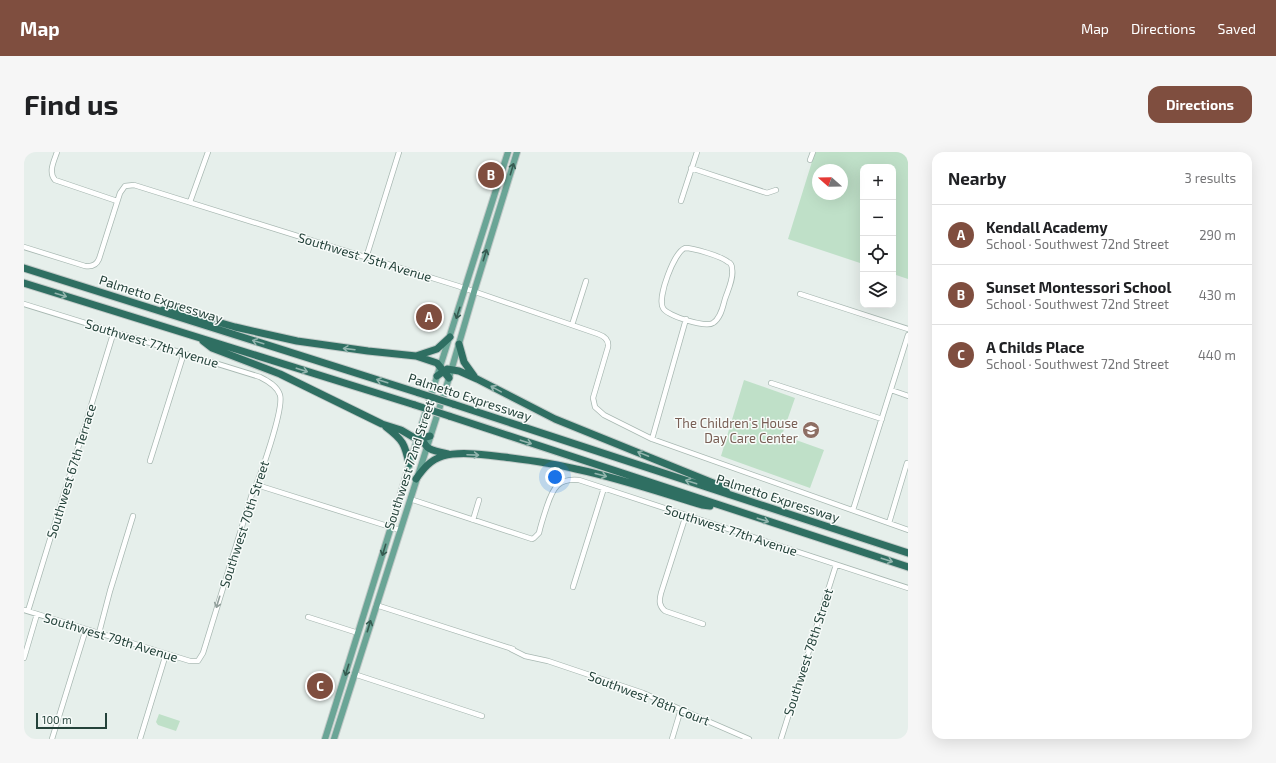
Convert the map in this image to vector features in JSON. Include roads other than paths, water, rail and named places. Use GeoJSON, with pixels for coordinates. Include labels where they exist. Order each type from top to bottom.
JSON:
{"type":"FeatureCollection","features":[{"type":"Feature","properties":{"kind":"highway","name":"Palmetto Expressway"},"geometry":{"type":"LineString","coordinates":[[24,268],[419,393],[908,553]]}},
{"type":"Feature","properties":{"kind":"highway","name":"Palmetto Expressway"},"geometry":{"type":"LineString","coordinates":[[24,283],[450,416],[908,567]]}},
{"type":"Feature","properties":{"kind":"highway"},"geometry":{"type":"LineString","coordinates":[[157,310],[176,310],[235,327],[297,341],[354,350],[416,356],[433,361],[442,368],[449,378]]}},
{"type":"Feature","properties":{"kind":"highway"},"geometry":{"type":"LineString","coordinates":[[198,337],[212,348],[280,374],[382,424],[419,436],[430,436]]}},
{"type":"Feature","properties":{"kind":"highway"},"geometry":{"type":"LineString","coordinates":[[416,356],[437,349],[450,337]]}},
{"type":"Feature","properties":{"kind":"highway"},"geometry":{"type":"LineString","coordinates":[[459,344],[465,365],[477,379]]}},
{"type":"Feature","properties":{"kind":"highway"},"geometry":{"type":"LineString","coordinates":[[442,368],[452,369],[477,379],[510,397],[561,421],[723,487],[728,494]]}},
{"type":"Feature","properties":{"kind":"highway"},"geometry":{"type":"LineString","coordinates":[[437,376],[442,368]]}},
{"type":"Feature","properties":{"kind":"highway"},"geometry":{"type":"LineString","coordinates":[[382,424],[402,441],[406,450],[409,464]]}},
{"type":"Feature","properties":{"kind":"highway"},"geometry":{"type":"LineString","coordinates":[[419,436],[426,447],[434,452],[450,455],[490,456],[564,466],[603,475],[702,505],[726,508]]}},
{"type":"Feature","properties":{"kind":"highway"},"geometry":{"type":"LineString","coordinates":[[416,479],[424,467],[429,463],[450,455]]}},
{"type":"Feature","properties":{"kind":"main road"},"geometry":{"type":"LineString","coordinates":[[442,368],[450,337],[508,152]]}},
{"type":"Feature","properties":{"kind":"main road","name":"Southwest 72nd Street"},"geometry":{"type":"LineString","coordinates":[[334,739],[452,369],[517,152]]}},
{"type":"Feature","properties":{"kind":"main road"},"geometry":{"type":"LineString","coordinates":[[490,211],[498,213]]}},
{"type":"Feature","properties":{"kind":"main road","name":"Southwest 72nd Street"},"geometry":{"type":"LineString","coordinates":[[325,739],[437,376]]}},
{"type":"Feature","properties":{"kind":"main road"},"geometry":{"type":"LineString","coordinates":[[400,496],[410,499]]}},
{"type":"Feature","properties":{"kind":"main road"},"geometry":{"type":"LineString","coordinates":[[368,602],[376,605]]}},
{"type":"Feature","properties":{"kind":"street"},"geometry":{"type":"LineString","coordinates":[[24,247],[85,266],[94,265],[98,259],[117,201],[59,183],[53,178],[51,169],[57,152]]}},
{"type":"Feature","properties":{"kind":"street"},"geometry":{"type":"LineString","coordinates":[[190,202],[208,152]]}},
{"type":"Feature","properties":{"kind":"street"},"geometry":{"type":"LineString","coordinates":[[366,258],[399,152]]}},
{"type":"Feature","properties":{"kind":"street"},"geometry":{"type":"LineString","coordinates":[[680,201],[697,152]]}},
{"type":"Feature","properties":{"kind":"street"},"geometry":{"type":"LineString","coordinates":[[810,160],[812,152]]}},
{"type":"Feature","properties":{"kind":"street"},"geometry":{"type":"LineString","coordinates":[[691,168],[767,193],[776,190]]}},
{"type":"Feature","properties":{"kind":"street","name":"Southwest 75th Avenue"},"geometry":{"type":"LineString","coordinates":[[117,201],[120,192],[125,186],[135,185],[465,289],[603,336],[608,345],[594,393],[593,398],[595,406],[607,417],[652,439]]}},
{"type":"Feature","properties":{"kind":"street"},"geometry":{"type":"LineString","coordinates":[[685,248],[693,249],[723,259],[730,263],[732,276],[721,311],[716,321],[710,324],[705,324],[686,319],[666,312],[661,303],[672,265],[681,250],[685,248]]}},
{"type":"Feature","properties":{"kind":"street"},"geometry":{"type":"LineString","coordinates":[[572,325],[586,281]]}},
{"type":"Feature","properties":{"kind":"street"},"geometry":{"type":"LineString","coordinates":[[800,294],[908,329]]}},
{"type":"Feature","properties":{"kind":"street","name":"Southwest 77th Avenue"},"geometry":{"type":"LineString","coordinates":[[25,303],[260,377],[275,387]]}},
{"type":"Feature","properties":{"kind":"street"},"geometry":{"type":"LineString","coordinates":[[686,319],[652,439],[908,530]]}},
{"type":"Feature","properties":{"kind":"street","name":"Southwest 67th Terrace"},"geometry":{"type":"LineString","coordinates":[[26,610],[114,331]]}},
{"type":"Feature","properties":{"kind":"street"},"geometry":{"type":"LineString","coordinates":[[853,510],[908,335]]}},
{"type":"Feature","properties":{"kind":"street"},"geometry":{"type":"LineString","coordinates":[[150,461],[184,353]]}},
{"type":"Feature","properties":{"kind":"street"},"geometry":{"type":"LineString","coordinates":[[771,383],[882,419]]}},
{"type":"Feature","properties":{"kind":"street","name":"Southwest 70th Street"},"geometry":{"type":"LineString","coordinates":[[198,661],[203,653],[242,525],[252,494],[257,485],[280,410],[281,398],[275,387]]}},
{"type":"Feature","properties":{"kind":"street"},"geometry":{"type":"LineString","coordinates":[[891,390],[908,396]]}},
{"type":"Feature","properties":{"kind":"street"},"geometry":{"type":"LineString","coordinates":[[889,523],[907,463]]}},
{"type":"Feature","properties":{"kind":"street","name":"Southwest 77th Avenue"},"geometry":{"type":"LineString","coordinates":[[473,520],[528,538],[534,538],[538,533],[550,497],[556,487],[563,481],[574,480],[604,488],[908,588]]}},
{"type":"Feature","properties":{"kind":"street"},"geometry":{"type":"LineString","coordinates":[[257,485],[400,530]]}},
{"type":"Feature","properties":{"kind":"street"},"geometry":{"type":"LineString","coordinates":[[573,588],[604,488]]}},
{"type":"Feature","properties":{"kind":"street"},"geometry":{"type":"LineString","coordinates":[[410,499],[473,520],[479,500]]}},
{"type":"Feature","properties":{"kind":"street"},"geometry":{"type":"LineString","coordinates":[[686,515],[659,603],[661,608],[667,612],[703,624]]}},
{"type":"Feature","properties":{"kind":"street"},"geometry":{"type":"LineString","coordinates":[[99,633],[133,516]]}},
{"type":"Feature","properties":{"kind":"street","name":"Southwest 78th Street"},"geometry":{"type":"LineString","coordinates":[[780,739],[836,565]]}},
{"type":"Feature","properties":{"kind":"street","name":"Southwest 78th Court"},"geometry":{"type":"LineString","coordinates":[[376,605],[511,649],[540,656],[548,662],[636,690],[750,739]]}},
{"type":"Feature","properties":{"kind":"street","name":"Southwest 79th Avenue"},"geometry":{"type":"LineString","coordinates":[[26,610],[186,660],[193,662],[198,661]]}},
{"type":"Feature","properties":{"kind":"street"},"geometry":{"type":"LineString","coordinates":[[24,658],[37,614]]}},
{"type":"Feature","properties":{"kind":"street"},"geometry":{"type":"LineString","coordinates":[[308,616],[358,633]]}},
{"type":"Feature","properties":{"kind":"street"},"geometry":{"type":"LineString","coordinates":[[52,739],[86,629]]}},
{"type":"Feature","properties":{"kind":"street"},"geometry":{"type":"LineString","coordinates":[[140,739],[166,654]]}},
{"type":"Feature","properties":{"kind":"street"},"geometry":{"type":"LineString","coordinates":[[354,674],[482,716]]}},
{"type":"Feature","properties":{"kind":"street"},"geometry":{"type":"LineString","coordinates":[[672,739],[681,709]]}},
{"type":"Feature","properties":{"kind":"place","name":"Sunset Montessori School"},"geometry":{"type":"Point","coordinates":[491,175]}},
{"type":"Feature","properties":{"kind":"place","name":"Kendall Academy"},"geometry":{"type":"Point","coordinates":[429,317]}},
{"type":"Feature","properties":{"kind":"place","name":"The Children's House Day Care Center"},"geometry":{"type":"Point","coordinates":[811,430]}},
{"type":"Feature","properties":{"kind":"place","name":"A Childs Place"},"geometry":{"type":"Point","coordinates":[320,686]}}]}
